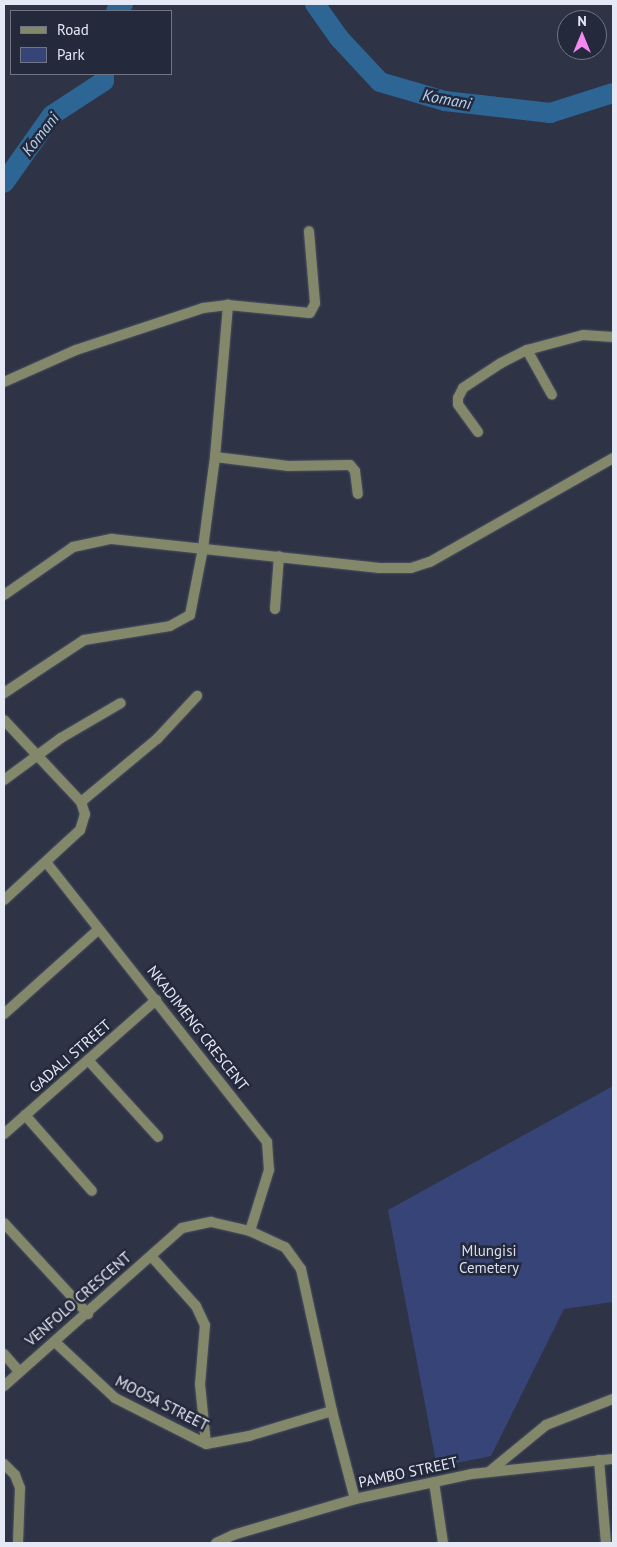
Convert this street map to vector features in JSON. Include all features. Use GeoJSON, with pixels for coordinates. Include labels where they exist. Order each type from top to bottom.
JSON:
{"type":"FeatureCollection","features":[{"type":"Feature","properties":{"kind":"street"},"geometry":{"type":"LineString","coordinates":[[4,382],[76,350],[176,316],[228,305],[304,314],[313,311],[315,303],[309,231]]}},
{"type":"Feature","properties":{"kind":"street"},"geometry":{"type":"LineString","coordinates":[[4,693],[84,640],[159,628],[186,619],[193,608],[215,457],[228,305]]}},
{"type":"Feature","properties":{"kind":"street"},"geometry":{"type":"LineString","coordinates":[[478,432],[459,406],[459,392],[501,363],[527,350],[583,334],[613,337]]}},
{"type":"Feature","properties":{"kind":"street"},"geometry":{"type":"LineString","coordinates":[[527,350],[552,395]]}},
{"type":"Feature","properties":{"kind":"street"},"geometry":{"type":"LineString","coordinates":[[215,457],[288,466],[350,464],[355,471],[358,494]]}},
{"type":"Feature","properties":{"kind":"street"},"geometry":{"type":"LineString","coordinates":[[4,595],[62,553],[86,543],[112,539],[379,568],[423,565],[613,458]]}},
{"type":"Feature","properties":{"kind":"street"},"geometry":{"type":"LineString","coordinates":[[275,609],[279,556]]}},
{"type":"Feature","properties":{"kind":"street"},"geometry":{"type":"LineString","coordinates":[[81,802],[157,739],[197,696]]}},
{"type":"Feature","properties":{"kind":"street"},"geometry":{"type":"LineString","coordinates":[[4,780],[36,754],[121,703]]}},
{"type":"Feature","properties":{"kind":"street"},"geometry":{"type":"LineString","coordinates":[[4,720],[81,802],[85,814],[80,830],[4,900]]}},
{"type":"Feature","properties":{"kind":"street","name":"NKADIMENG CRESCENT"},"geometry":{"type":"LineString","coordinates":[[46,862],[267,1142],[269,1170],[250,1231]]}},
{"type":"Feature","properties":{"kind":"street"},"geometry":{"type":"LineString","coordinates":[[4,1014],[99,930]]}},
{"type":"Feature","properties":{"kind":"street","name":"GADALI STREET"},"geometry":{"type":"LineString","coordinates":[[4,1134],[156,1000]]}},
{"type":"Feature","properties":{"kind":"street"},"geometry":{"type":"LineString","coordinates":[[88,1060],[158,1137]]}},
{"type":"Feature","properties":{"kind":"street"},"geometry":{"type":"LineString","coordinates":[[25,1115],[92,1191]]}},
{"type":"Feature","properties":{"kind":"street","name":"VENFOLO CRESCENT"},"geometry":{"type":"LineString","coordinates":[[4,1386],[190,1224],[211,1222],[250,1231],[285,1247],[301,1269],[332,1411],[355,1499]]}},
{"type":"Feature","properties":{"kind":"street"},"geometry":{"type":"LineString","coordinates":[[4,1223],[88,1314]]}},
{"type":"Feature","properties":{"kind":"street"},"geometry":{"type":"LineString","coordinates":[[151,1256],[196,1306],[205,1325],[200,1384],[206,1444]]}},
{"type":"Feature","properties":{"kind":"street","name":"MOOSA STREET"},"geometry":{"type":"LineString","coordinates":[[54,1342],[115,1398],[206,1444],[249,1436],[332,1411]]}},
{"type":"Feature","properties":{"kind":"street"},"geometry":{"type":"LineString","coordinates":[[4,1354],[19,1371]]}},
{"type":"Feature","properties":{"kind":"street"},"geometry":{"type":"LineString","coordinates":[[490,1471],[546,1425],[613,1399]]}},
{"type":"Feature","properties":{"kind":"street","name":"PAMBO STREET"},"geometry":{"type":"LineString","coordinates":[[216,1543],[233,1535],[355,1499],[434,1482],[490,1471],[613,1459]]}},
{"type":"Feature","properties":{"kind":"street"},"geometry":{"type":"LineString","coordinates":[[599,1460],[609,1541]]}},
{"type":"Feature","properties":{"kind":"street"},"geometry":{"type":"LineString","coordinates":[[4,1464],[15,1475],[20,1488],[18,1543]]}},
{"type":"Feature","properties":{"kind":"street"},"geometry":{"type":"LineString","coordinates":[[434,1482],[443,1543]]}},
{"type":"Feature","properties":{"kind":"green space","name":"Mlungisi Cemetery"},"geometry":{"type":"Polygon","coordinates":[[[613,1086],[613,1302],[564,1309],[491,1456],[437,1467],[388,1210],[613,1086]]]}},
{"type":"Feature","properties":{"kind":"waterway","name":"Komani"},"geometry":{"type":"LineString","coordinates":[[117,10],[123,4]]}},
{"type":"Feature","properties":{"kind":"waterway","name":"Komani"},"geometry":{"type":"LineString","coordinates":[[315,4],[339,38],[380,82],[445,101],[550,113],[613,93]]}},
{"type":"Feature","properties":{"kind":"waterway","name":"Komani"},"geometry":{"type":"LineString","coordinates":[[4,183],[52,115],[104,81],[104,75]]}}]}
